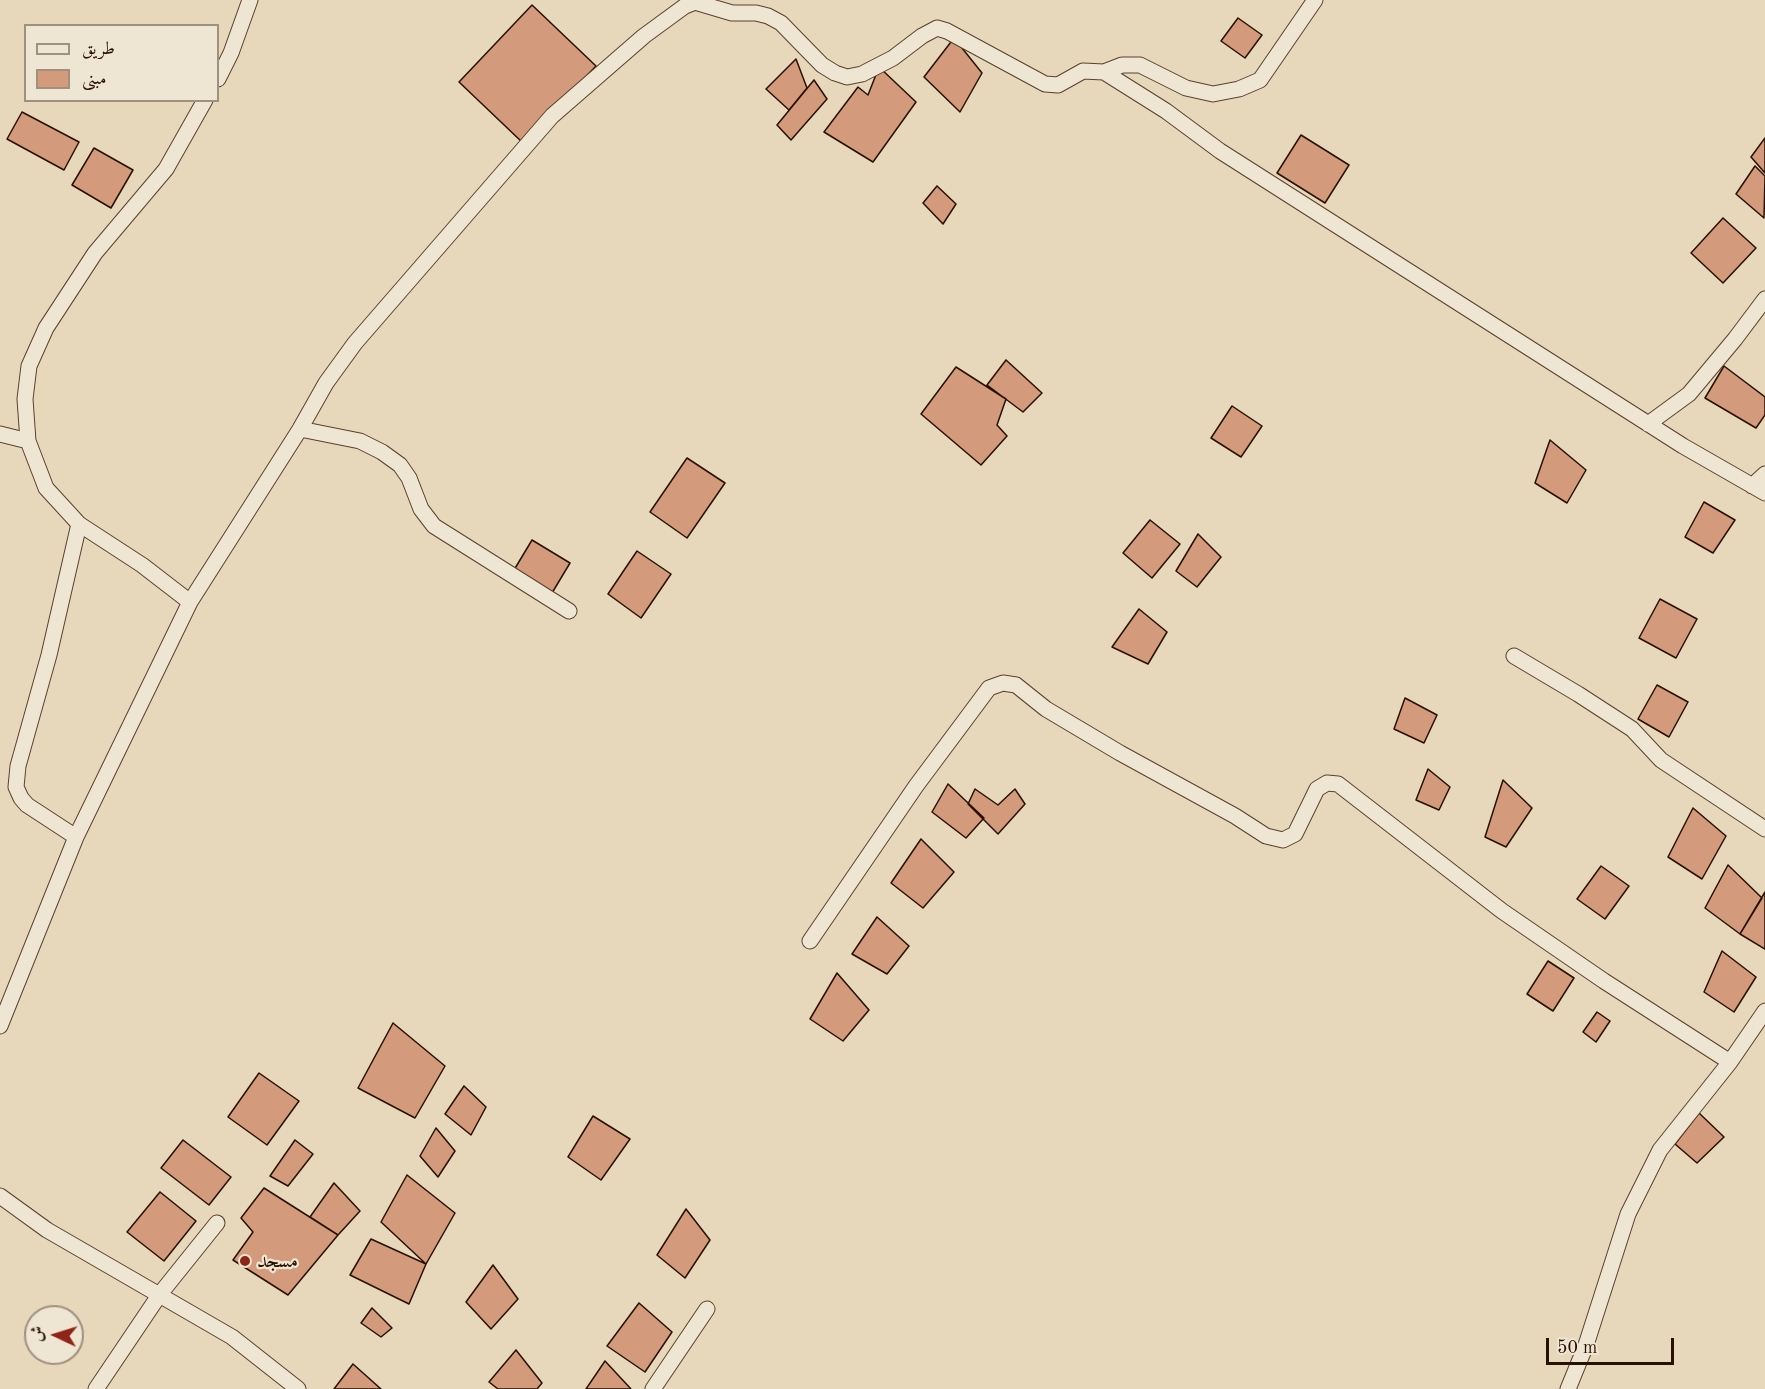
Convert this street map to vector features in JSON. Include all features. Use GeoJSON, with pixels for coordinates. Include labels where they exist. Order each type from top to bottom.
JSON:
{"type":"FeatureCollection","features":[{"type":"Feature","properties":{"kind":"street"},"geometry":{"type":"LineString","coordinates":[[219,77],[231,53],[250,0]]}},
{"type":"Feature","properties":{"kind":"street"},"geometry":{"type":"LineString","coordinates":[[0,1026],[76,837],[190,602],[300,429],[326,383],[355,343],[552,116],[644,36],[685,6],[695,2],[732,13],[756,13],[768,16],[781,23],[822,65],[847,77],[862,74],[893,58],[922,36],[937,28],[947,31],[1045,84],[1058,85],[1083,70],[1104,72],[1122,65],[1140,65],[1186,88],[1213,94],[1239,89],[1260,80],[1315,0]]}},
{"type":"Feature","properties":{"kind":"street"},"geometry":{"type":"LineString","coordinates":[[1104,72],[1166,111],[1230,157],[1648,423],[1759,490],[1765,474]]}},
{"type":"Feature","properties":{"kind":"street"},"geometry":{"type":"LineString","coordinates":[[190,602],[142,565],[79,524],[46,488],[28,441],[25,399],[29,366],[46,328],[95,253],[166,169],[204,102]]}},
{"type":"Feature","properties":{"kind":"street"},"geometry":{"type":"LineString","coordinates":[[1648,423],[1689,394],[1765,299]]}},
{"type":"Feature","properties":{"kind":"street"},"geometry":{"type":"LineString","coordinates":[[300,429],[360,441],[382,452],[400,465],[409,478],[421,509],[434,526],[569,611]]}},
{"type":"Feature","properties":{"kind":"street"},"geometry":{"type":"LineString","coordinates":[[0,434],[28,441]]}},
{"type":"Feature","properties":{"kind":"street"},"geometry":{"type":"LineString","coordinates":[[76,837],[27,805],[16,787],[18,766],[49,655],[79,524]]}},
{"type":"Feature","properties":{"kind":"street"},"geometry":{"type":"LineString","coordinates":[[1514,656],[1632,729],[1661,760],[1765,829]]}},
{"type":"Feature","properties":{"kind":"street"},"geometry":{"type":"LineString","coordinates":[[810,941],[916,786],[989,688],[1003,683],[1016,685],[1046,709],[1120,753],[1235,816],[1266,836],[1283,840],[1295,834],[1317,789],[1327,783],[1338,784],[1502,911],[1604,981],[1730,1062]]}},
{"type":"Feature","properties":{"kind":"street"},"geometry":{"type":"LineString","coordinates":[[1568,1389],[1586,1345],[1628,1214],[1660,1150],[1730,1062],[1765,1011]]}},
{"type":"Feature","properties":{"kind":"street"},"geometry":{"type":"LineString","coordinates":[[0,1196],[47,1230],[232,1337],[298,1389]]}},
{"type":"Feature","properties":{"kind":"street"},"geometry":{"type":"LineString","coordinates":[[96,1389],[160,1294],[217,1223]]}},
{"type":"Feature","properties":{"kind":"street"},"geometry":{"type":"LineString","coordinates":[[653,1389],[707,1309]]}},
{"type":"Feature","properties":{"kind":"building"},"geometry":{"type":"Polygon","coordinates":[[[532,5],[596,66],[523,143],[459,82],[532,5]]]}},
{"type":"Feature","properties":{"kind":"building"},"geometry":{"type":"Polygon","coordinates":[[[1238,18],[1262,35],[1245,58],[1221,41],[1238,18]]]}},
{"type":"Feature","properties":{"kind":"building"},"geometry":{"type":"Polygon","coordinates":[[[954,38],[982,73],[960,112],[924,77],[954,38]]]}},
{"type":"Feature","properties":{"kind":"building"},"geometry":{"type":"Polygon","coordinates":[[[796,59],[807,88],[789,110],[766,89],[796,59]]]}},
{"type":"Feature","properties":{"kind":"building"},"geometry":{"type":"Polygon","coordinates":[[[879,67],[916,102],[873,162],[824,132],[858,87],[868,95],[879,67]]]}},
{"type":"Feature","properties":{"kind":"building"},"geometry":{"type":"Polygon","coordinates":[[[814,80],[827,99],[791,140],[777,125],[814,80]]]}},
{"type":"Feature","properties":{"kind":"building"},"geometry":{"type":"Polygon","coordinates":[[[22,112],[79,142],[64,170],[7,139],[22,112]]]}},
{"type":"Feature","properties":{"kind":"building"},"geometry":{"type":"Polygon","coordinates":[[[1301,135],[1349,165],[1325,203],[1277,173],[1301,135]]]}},
{"type":"Feature","properties":{"kind":"building"},"geometry":{"type":"Polygon","coordinates":[[[1765,138],[1765,173],[1751,157],[1765,138]]]}},
{"type":"Feature","properties":{"kind":"building"},"geometry":{"type":"Polygon","coordinates":[[[94,148],[133,170],[111,208],[72,185],[94,148]]]}},
{"type":"Feature","properties":{"kind":"building"},"geometry":{"type":"Polygon","coordinates":[[[1755,166],[1765,176],[1764,218],[1736,194],[1755,166]]]}},
{"type":"Feature","properties":{"kind":"building"},"geometry":{"type":"Polygon","coordinates":[[[937,186],[956,204],[943,224],[923,203],[937,186]]]}},
{"type":"Feature","properties":{"kind":"building"},"geometry":{"type":"Polygon","coordinates":[[[1723,218],[1756,248],[1723,283],[1691,253],[1723,218]]]}},
{"type":"Feature","properties":{"kind":"building"},"geometry":{"type":"Polygon","coordinates":[[[1006,360],[1042,393],[1023,412],[987,385],[1006,360]]]}},
{"type":"Feature","properties":{"kind":"building"},"geometry":{"type":"Polygon","coordinates":[[[1724,366],[1765,397],[1765,415],[1756,428],[1705,398],[1724,366]]]}},
{"type":"Feature","properties":{"kind":"building"},"geometry":{"type":"Polygon","coordinates":[[[956,367],[1006,399],[997,425],[1007,436],[981,465],[921,414],[956,367]]]}},
{"type":"Feature","properties":{"kind":"building"},"geometry":{"type":"Polygon","coordinates":[[[1232,406],[1262,426],[1241,457],[1211,438],[1232,406]]]}},
{"type":"Feature","properties":{"kind":"building"},"geometry":{"type":"Polygon","coordinates":[[[1550,440],[1586,470],[1567,503],[1535,483],[1550,440]]]}},
{"type":"Feature","properties":{"kind":"building"},"geometry":{"type":"Polygon","coordinates":[[[687,458],[725,483],[687,538],[650,512],[687,458]]]}},
{"type":"Feature","properties":{"kind":"building"},"geometry":{"type":"Polygon","coordinates":[[[1704,502],[1735,520],[1713,553],[1685,537],[1704,502]]]}},
{"type":"Feature","properties":{"kind":"building"},"geometry":{"type":"Polygon","coordinates":[[[1150,520],[1180,544],[1152,578],[1123,553],[1150,520]]]}},
{"type":"Feature","properties":{"kind":"building"},"geometry":{"type":"Polygon","coordinates":[[[1198,534],[1221,557],[1197,587],[1176,571],[1198,534]]]}},
{"type":"Feature","properties":{"kind":"building"},"geometry":{"type":"Polygon","coordinates":[[[532,540],[570,563],[552,593],[514,570],[532,540]]]}},
{"type":"Feature","properties":{"kind":"building"},"geometry":{"type":"Polygon","coordinates":[[[637,551],[671,574],[641,618],[608,594],[637,551]]]}},
{"type":"Feature","properties":{"kind":"building"},"geometry":{"type":"Polygon","coordinates":[[[1660,599],[1697,619],[1676,658],[1639,638],[1660,599]]]}},
{"type":"Feature","properties":{"kind":"building"},"geometry":{"type":"Polygon","coordinates":[[[1139,609],[1167,632],[1148,664],[1112,647],[1139,609]]]}},
{"type":"Feature","properties":{"kind":"building"},"geometry":{"type":"Polygon","coordinates":[[[1657,685],[1688,702],[1669,737],[1638,719],[1657,685]]]}},
{"type":"Feature","properties":{"kind":"building"},"geometry":{"type":"Polygon","coordinates":[[[1405,698],[1437,715],[1424,743],[1394,729],[1405,698]]]}},
{"type":"Feature","properties":{"kind":"building"},"geometry":{"type":"Polygon","coordinates":[[[1428,769],[1450,787],[1439,810],[1416,800],[1428,769]]]}},
{"type":"Feature","properties":{"kind":"building"},"geometry":{"type":"Polygon","coordinates":[[[1503,780],[1532,808],[1506,847],[1485,837],[1503,780]]]}},
{"type":"Feature","properties":{"kind":"building"},"geometry":{"type":"Polygon","coordinates":[[[948,784],[984,818],[966,838],[932,812],[948,784]]]}},
{"type":"Feature","properties":{"kind":"building"},"geometry":{"type":"Polygon","coordinates":[[[975,789],[998,805],[1015,789],[1025,804],[998,834],[968,804],[975,789]]]}},
{"type":"Feature","properties":{"kind":"building"},"geometry":{"type":"Polygon","coordinates":[[[1693,808],[1726,836],[1702,879],[1668,857],[1693,808]]]}},
{"type":"Feature","properties":{"kind":"building"},"geometry":{"type":"Polygon","coordinates":[[[921,839],[954,872],[923,908],[891,883],[921,839]]]}},
{"type":"Feature","properties":{"kind":"building"},"geometry":{"type":"Polygon","coordinates":[[[1728,865],[1762,898],[1740,934],[1705,908],[1728,865]]]}},
{"type":"Feature","properties":{"kind":"building"},"geometry":{"type":"Polygon","coordinates":[[[1601,866],[1629,886],[1605,919],[1577,899],[1601,866]]]}},
{"type":"Feature","properties":{"kind":"building"},"geometry":{"type":"Polygon","coordinates":[[[1765,892],[1765,949],[1740,934],[1765,892]]]}},
{"type":"Feature","properties":{"kind":"building"},"geometry":{"type":"Polygon","coordinates":[[[877,917],[909,946],[887,974],[852,954],[877,917]]]}},
{"type":"Feature","properties":{"kind":"building"},"geometry":{"type":"Polygon","coordinates":[[[1722,951],[1756,977],[1734,1012],[1704,992],[1722,951]]]}},
{"type":"Feature","properties":{"kind":"building"},"geometry":{"type":"Polygon","coordinates":[[[1548,961],[1574,978],[1553,1011],[1527,994],[1548,961]]]}},
{"type":"Feature","properties":{"kind":"building"},"geometry":{"type":"Polygon","coordinates":[[[837,973],[869,1010],[843,1041],[810,1019],[837,973]]]}},
{"type":"Feature","properties":{"kind":"building"},"geometry":{"type":"Polygon","coordinates":[[[1597,1012],[1610,1021],[1596,1042],[1583,1032],[1597,1012]]]}},
{"type":"Feature","properties":{"kind":"building"},"geometry":{"type":"Polygon","coordinates":[[[393,1023],[445,1066],[415,1118],[358,1088],[393,1023]]]}},
{"type":"Feature","properties":{"kind":"building"},"geometry":{"type":"Polygon","coordinates":[[[259,1073],[299,1101],[267,1145],[228,1117],[259,1073]]]}},
{"type":"Feature","properties":{"kind":"building"},"geometry":{"type":"Polygon","coordinates":[[[464,1086],[486,1107],[471,1135],[445,1114],[464,1086]]]}},
{"type":"Feature","properties":{"kind":"building"},"geometry":{"type":"Polygon","coordinates":[[[1699,1113],[1724,1137],[1697,1163],[1675,1144],[1699,1113]]]}},
{"type":"Feature","properties":{"kind":"building"},"geometry":{"type":"Polygon","coordinates":[[[593,1116],[630,1139],[601,1180],[568,1157],[593,1116]]]}},
{"type":"Feature","properties":{"kind":"building"},"geometry":{"type":"Polygon","coordinates":[[[436,1128],[455,1151],[438,1177],[420,1156],[436,1128]]]}},
{"type":"Feature","properties":{"kind":"building"},"geometry":{"type":"Polygon","coordinates":[[[183,1140],[231,1177],[209,1205],[161,1168],[183,1140]]]}},
{"type":"Feature","properties":{"kind":"building"},"geometry":{"type":"Polygon","coordinates":[[[295,1140],[313,1154],[288,1186],[270,1176],[295,1140]]]}},
{"type":"Feature","properties":{"kind":"building"},"geometry":{"type":"Polygon","coordinates":[[[407,1175],[455,1213],[426,1264],[381,1222],[407,1175]]]}},
{"type":"Feature","properties":{"kind":"building"},"geometry":{"type":"Polygon","coordinates":[[[334,1183],[360,1211],[338,1235],[310,1217],[334,1183]]]}},
{"type":"Feature","properties":{"kind":"building"},"geometry":{"type":"Polygon","coordinates":[[[264,1188],[338,1235],[288,1295],[233,1260],[253,1232],[241,1218],[264,1188]]]}},
{"type":"Feature","properties":{"kind":"building"},"geometry":{"type":"Polygon","coordinates":[[[160,1192],[196,1221],[164,1261],[127,1232],[160,1192]]]}},
{"type":"Feature","properties":{"kind":"building"},"geometry":{"type":"Polygon","coordinates":[[[686,1209],[710,1240],[685,1278],[657,1255],[686,1209]]]}},
{"type":"Feature","properties":{"kind":"building"},"geometry":{"type":"Polygon","coordinates":[[[371,1239],[426,1264],[409,1304],[350,1275],[371,1239]]]}},
{"type":"Feature","properties":{"kind":"building"},"geometry":{"type":"Polygon","coordinates":[[[493,1265],[518,1299],[491,1329],[466,1302],[493,1265]]]}},
{"type":"Feature","properties":{"kind":"building"},"geometry":{"type":"Polygon","coordinates":[[[639,1303],[672,1332],[645,1372],[607,1346],[639,1303]]]}},
{"type":"Feature","properties":{"kind":"building"},"geometry":{"type":"Polygon","coordinates":[[[372,1308],[392,1328],[381,1337],[361,1323],[372,1308]]]}},
{"type":"Feature","properties":{"kind":"building"},"geometry":{"type":"Polygon","coordinates":[[[516,1350],[542,1383],[537,1389],[498,1389],[489,1382],[516,1350]]]}},
{"type":"Feature","properties":{"kind":"building"},"geometry":{"type":"Polygon","coordinates":[[[605,1361],[631,1389],[586,1389],[605,1361]]]}},
{"type":"Feature","properties":{"kind":"building"},"geometry":{"type":"Polygon","coordinates":[[[353,1364],[381,1389],[334,1389],[353,1364]]]}},
{"type":"Feature","properties":{"kind":"place","name":"مسجد"},"geometry":{"type":"Point","coordinates":[245,1261]}}]}
